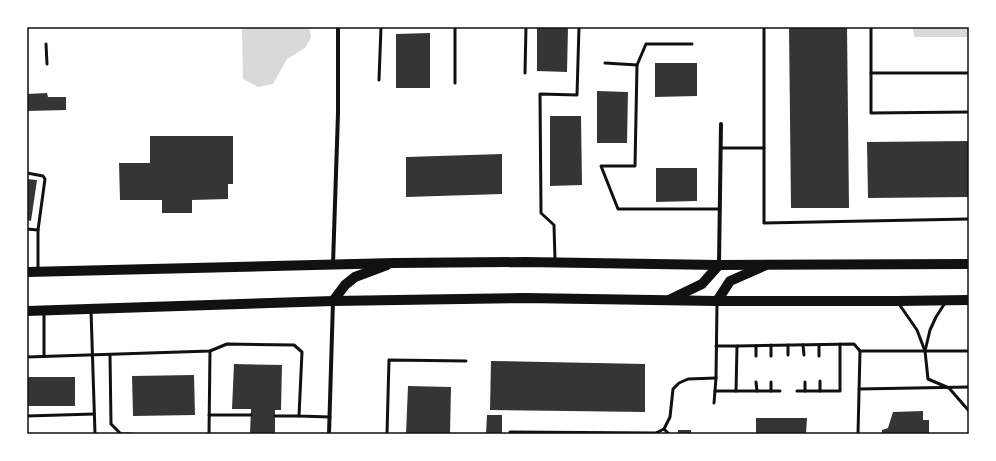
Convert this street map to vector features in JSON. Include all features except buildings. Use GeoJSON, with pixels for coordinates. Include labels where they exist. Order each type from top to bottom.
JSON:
{"type":"FeatureCollection","features":[{"type":"Feature","properties":{"kind":"main road"},"geometry":{"type":"LineString","coordinates":[[27,272],[394,263],[555,262],[719,265],[969,264]]}},
{"type":"Feature","properties":{"kind":"main road"},"geometry":{"type":"LineString","coordinates":[[333,301],[345,285],[355,277],[394,263]]}},
{"type":"Feature","properties":{"kind":"main road"},"geometry":{"type":"LineString","coordinates":[[717,301],[730,281],[768,264]]}},
{"type":"Feature","properties":{"kind":"main road"},"geometry":{"type":"LineString","coordinates":[[667,300],[702,284],[719,265]]}},
{"type":"Feature","properties":{"kind":"main road"},"geometry":{"type":"LineString","coordinates":[[27,312],[333,301],[525,298],[717,301],[969,300]]}},
{"type":"Feature","properties":{"kind":"street"},"geometry":{"type":"LineString","coordinates":[[333,264],[338,113],[338,27]]}},
{"type":"Feature","properties":{"kind":"street"},"geometry":{"type":"LineString","coordinates":[[719,265],[721,124]]}},
{"type":"Feature","properties":{"kind":"street"},"geometry":{"type":"LineString","coordinates":[[329,434],[333,301]]}},
{"type":"Feature","properties":{"kind":"lane"},"geometry":{"type":"LineString","coordinates":[[379,80],[381,27]]}},
{"type":"Feature","properties":{"kind":"lane"},"geometry":{"type":"LineString","coordinates":[[455,27],[455,83]]}},
{"type":"Feature","properties":{"kind":"lane"},"geometry":{"type":"LineString","coordinates":[[525,74],[526,27]]}},
{"type":"Feature","properties":{"kind":"lane"},"geometry":{"type":"LineString","coordinates":[[555,262],[554,225],[541,213],[540,94],[577,95],[579,27]]}},
{"type":"Feature","properties":{"kind":"lane"},"geometry":{"type":"LineString","coordinates":[[764,27],[764,223],[969,219]]}},
{"type":"Feature","properties":{"kind":"lane"},"geometry":{"type":"LineString","coordinates":[[870,27],[871,113],[969,112]]}},
{"type":"Feature","properties":{"kind":"lane"},"geometry":{"type":"LineString","coordinates":[[46,44],[47,64]]}},
{"type":"Feature","properties":{"kind":"lane"},"geometry":{"type":"LineString","coordinates":[[692,44],[646,44],[637,65],[635,166],[601,166],[618,209],[720,210]]}},
{"type":"Feature","properties":{"kind":"lane"},"geometry":{"type":"LineString","coordinates":[[605,63],[637,65]]}},
{"type":"Feature","properties":{"kind":"lane"},"geometry":{"type":"LineString","coordinates":[[871,74],[969,73]]}},
{"type":"Feature","properties":{"kind":"lane"},"geometry":{"type":"LineString","coordinates":[[721,148],[764,148]]}},
{"type":"Feature","properties":{"kind":"lane"},"geometry":{"type":"LineString","coordinates":[[27,173],[43,176],[45,179],[38,230],[38,272]]}},
{"type":"Feature","properties":{"kind":"lane"},"geometry":{"type":"LineString","coordinates":[[27,229],[38,230]]}},
{"type":"Feature","properties":{"kind":"lane"},"geometry":{"type":"LineString","coordinates":[[714,404],[716,378],[717,301]]}},
{"type":"Feature","properties":{"kind":"lane"},"geometry":{"type":"LineString","coordinates":[[897,301],[917,330],[925,351],[928,378],[949,388],[969,411]]}},
{"type":"Feature","properties":{"kind":"lane"},"geometry":{"type":"LineString","coordinates":[[925,351],[930,330],[946,301]]}},
{"type":"Feature","properties":{"kind":"lane"},"geometry":{"type":"LineString","coordinates":[[91,310],[95,434]]}},
{"type":"Feature","properties":{"kind":"lane"},"geometry":{"type":"LineString","coordinates":[[44,311],[44,356]]}},
{"type":"Feature","properties":{"kind":"lane"},"geometry":{"type":"LineString","coordinates":[[27,357],[210,351],[227,344],[294,345],[302,352],[299,416]]}},
{"type":"Feature","properties":{"kind":"lane"},"geometry":{"type":"LineString","coordinates":[[797,391],[840,391],[840,344]]}},
{"type":"Feature","properties":{"kind":"lane"},"geometry":{"type":"LineString","coordinates":[[716,346],[854,344],[860,351],[858,434]]}},
{"type":"Feature","properties":{"kind":"lane"},"geometry":{"type":"LineString","coordinates":[[771,345],[771,356]]}},
{"type":"Feature","properties":{"kind":"lane"},"geometry":{"type":"LineString","coordinates":[[788,345],[788,355]]}},
{"type":"Feature","properties":{"kind":"lane"},"geometry":{"type":"LineString","coordinates":[[803,345],[804,356]]}},
{"type":"Feature","properties":{"kind":"lane"},"geometry":{"type":"LineString","coordinates":[[819,345],[819,356]]}},
{"type":"Feature","properties":{"kind":"lane"},"geometry":{"type":"LineString","coordinates":[[736,391],[737,346]]}},
{"type":"Feature","properties":{"kind":"lane"},"geometry":{"type":"LineString","coordinates":[[756,346],[756,356]]}},
{"type":"Feature","properties":{"kind":"lane"},"geometry":{"type":"LineString","coordinates":[[209,434],[210,351]]}},
{"type":"Feature","properties":{"kind":"lane"},"geometry":{"type":"LineString","coordinates":[[860,351],[969,351]]}},
{"type":"Feature","properties":{"kind":"lane"},"geometry":{"type":"LineString","coordinates":[[110,354],[111,424],[121,434],[132,434]]}},
{"type":"Feature","properties":{"kind":"lane"},"geometry":{"type":"LineString","coordinates":[[387,434],[389,360],[466,361]]}},
{"type":"Feature","properties":{"kind":"lane"},"geometry":{"type":"LineString","coordinates":[[510,434],[510,432],[656,433],[664,429],[670,417],[673,389],[679,383],[688,379],[716,378]]}},
{"type":"Feature","properties":{"kind":"lane"},"geometry":{"type":"LineString","coordinates":[[820,381],[820,391]]}},
{"type":"Feature","properties":{"kind":"lane"},"geometry":{"type":"LineString","coordinates":[[756,382],[756,391]]}},
{"type":"Feature","properties":{"kind":"lane"},"geometry":{"type":"LineString","coordinates":[[771,382],[771,391]]}},
{"type":"Feature","properties":{"kind":"lane"},"geometry":{"type":"LineString","coordinates":[[805,382],[805,391]]}},
{"type":"Feature","properties":{"kind":"lane"},"geometry":{"type":"LineString","coordinates":[[859,389],[969,387]]}},
{"type":"Feature","properties":{"kind":"lane"},"geometry":{"type":"LineString","coordinates":[[715,391],[780,391]]}},
{"type":"Feature","properties":{"kind":"lane"},"geometry":{"type":"LineString","coordinates":[[27,416],[94,414]]}},
{"type":"Feature","properties":{"kind":"lane"},"geometry":{"type":"LineString","coordinates":[[209,415],[251,415]]}},
{"type":"Feature","properties":{"kind":"lane"},"geometry":{"type":"LineString","coordinates":[[275,416],[330,417]]}},
{"type":"Feature","properties":{"kind":"lane"},"geometry":{"type":"LineString","coordinates":[[664,429],[669,434]]}},
{"type":"Feature","properties":{"kind":"shaded area"},"geometry":{"type":"Polygon","coordinates":[[[243,27],[309,27],[311,37],[305,48],[287,59],[273,84],[258,87],[243,79],[243,27]]]}},
{"type":"Feature","properties":{"kind":"shaded area"},"geometry":{"type":"Polygon","coordinates":[[[913,27],[969,27],[969,37],[914,37],[913,27]]]}}]}
